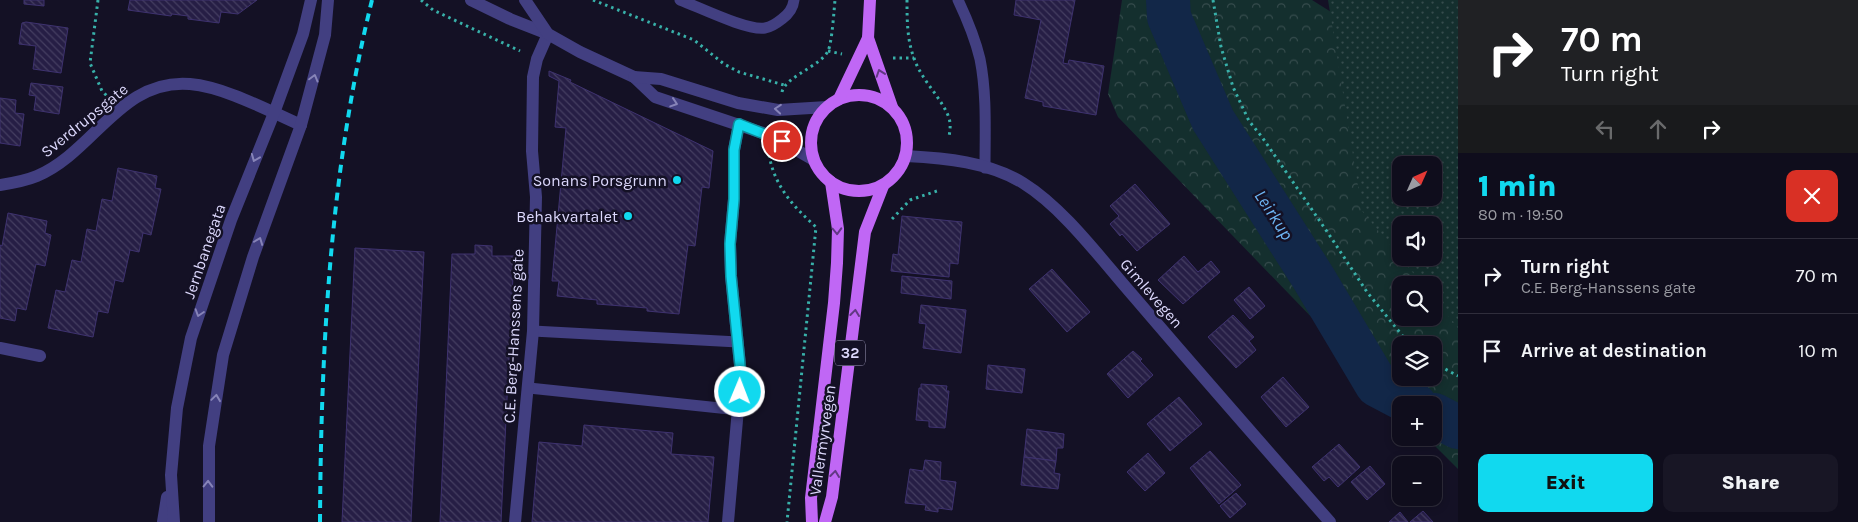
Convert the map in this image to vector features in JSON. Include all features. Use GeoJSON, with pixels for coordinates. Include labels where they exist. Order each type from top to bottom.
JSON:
{"type":"FeatureCollection","features":[{"type":"Feature","properties":{"kind":"main road","name":"32"},"geometry":{"type":"LineString","coordinates":[[870,0],[868,38],[892,107],[901,118],[906,130],[908,144],[901,168],[883,186]]}},
{"type":"Feature","properties":{"kind":"main road","name":"32"},"geometry":{"type":"LineString","coordinates":[[839,99],[868,38]]}},
{"type":"Feature","properties":{"kind":"main road"},"geometry":{"type":"LineString","coordinates":[[883,186],[871,191],[858,192],[844,189],[831,182],[821,172],[814,160],[811,146],[812,132],[817,118],[827,107],[839,99],[852,95],[867,95],[880,99],[892,107]]}},
{"type":"Feature","properties":{"kind":"main road","name":"Vallermyrvegen"},"geometry":{"type":"LineString","coordinates":[[812,522],[812,498],[837,263],[838,229],[831,182]]}},
{"type":"Feature","properties":{"kind":"main road","name":"Vallermyrvegen"},"geometry":{"type":"LineString","coordinates":[[825,522],[832,497],[865,232],[883,186]]}},
{"type":"Feature","properties":{"kind":"street","name":"Jernbanegata"},"geometry":{"type":"LineString","coordinates":[[174,522],[171,475],[177,408],[191,338],[231,220],[274,114],[303,34],[311,0]]}},
{"type":"Feature","properties":{"kind":"street"},"geometry":{"type":"LineString","coordinates":[[209,522],[209,446],[223,355],[253,257],[301,125],[325,35],[328,0]]}},
{"type":"Feature","properties":{"kind":"street"},"geometry":{"type":"LineString","coordinates":[[471,0],[510,19],[548,34],[580,52],[634,77],[655,97],[772,136],[814,160]]}},
{"type":"Feature","properties":{"kind":"street"},"geometry":{"type":"LineString","coordinates":[[525,0],[548,34]]}},
{"type":"Feature","properties":{"kind":"street","name":"C.E. Berg-Hanssens gate"},"geometry":{"type":"LineString","coordinates":[[515,522],[533,331],[536,197],[531,108],[533,77],[537,59],[548,34]]}},
{"type":"Feature","properties":{"kind":"street"},"geometry":{"type":"LineString","coordinates":[[634,77],[661,78],[738,102],[778,110],[827,107]]}},
{"type":"Feature","properties":{"kind":"street","name":"Sverdrupsgate"},"geometry":{"type":"LineString","coordinates":[[0,185],[38,176],[82,144],[129,101],[146,91],[166,85],[190,84],[216,88],[301,125]]}},
{"type":"Feature","properties":{"kind":"street"},"geometry":{"type":"LineString","coordinates":[[728,522],[741,375],[731,276],[730,244],[734,199],[734,150],[739,124]]}},
{"type":"Feature","properties":{"kind":"street","name":"Gimlevegen"},"geometry":{"type":"LineString","coordinates":[[906,156],[943,158],[1001,172],[1023,183],[1042,198],[1066,220],[1330,522]]}},
{"type":"Feature","properties":{"kind":"street"},"geometry":{"type":"LineString","coordinates":[[0,348],[40,356]]}},
{"type":"Feature","properties":{"kind":"street"},"geometry":{"type":"LineString","coordinates":[[163,522],[171,475]]}},
{"type":"Feature","properties":{"kind":"lane"},"geometry":{"type":"LineString","coordinates":[[680,0],[748,27],[764,28],[776,24],[787,15],[793,7],[794,0]]}},
{"type":"Feature","properties":{"kind":"lane"},"geometry":{"type":"LineString","coordinates":[[958,0],[972,30],[980,58],[984,89],[985,168]]}},
{"type":"Feature","properties":{"kind":"lane"},"geometry":{"type":"LineString","coordinates":[[533,331],[738,342]]}},
{"type":"Feature","properties":{"kind":"lane"},"geometry":{"type":"LineString","coordinates":[[529,388],[739,410]]}},
{"type":"Feature","properties":{"kind":"path"},"geometry":{"type":"LineString","coordinates":[[98,0],[90,64],[102,91],[119,111]]}},
{"type":"Feature","properties":{"kind":"path"},"geometry":{"type":"LineString","coordinates":[[421,0],[440,14],[537,59]]}},
{"type":"Feature","properties":{"kind":"path"},"geometry":{"type":"LineString","coordinates":[[593,0],[694,40],[724,64],[739,72],[784,86]]}},
{"type":"Feature","properties":{"kind":"path"},"geometry":{"type":"LineString","coordinates":[[780,100],[784,86],[812,66],[828,51],[835,0]]}},
{"type":"Feature","properties":{"kind":"path"},"geometry":{"type":"LineString","coordinates":[[907,0],[908,23],[914,58],[923,78],[949,118],[951,127],[949,137]]}},
{"type":"Feature","properties":{"kind":"path"},"geometry":{"type":"LineString","coordinates":[[1212,0],[1233,87],[1249,121],[1367,292],[1403,336]]}},
{"type":"Feature","properties":{"kind":"path"},"geometry":{"type":"LineString","coordinates":[[828,51],[846,54]]}},
{"type":"Feature","properties":{"kind":"path"},"geometry":{"type":"LineString","coordinates":[[892,58],[914,58]]}},
{"type":"Feature","properties":{"kind":"path"},"geometry":{"type":"LineString","coordinates":[[768,151],[772,172],[784,193],[816,227],[787,522]]}},
{"type":"Feature","properties":{"kind":"path"},"geometry":{"type":"LineString","coordinates":[[888,223],[910,200],[940,190]]}},
{"type":"Feature","properties":{"kind":"path"},"geometry":{"type":"LineString","coordinates":[[1442,367],[1458,376]]}},
{"type":"Feature","properties":{"kind":"green space"},"geometry":{"type":"Polygon","coordinates":[[[1122,0],[1312,0],[1347,22],[1392,219],[1392,266],[1410,266],[1421,276],[1392,276],[1392,326],[1442,326],[1442,298],[1458,319],[1458,469],[1435,446],[1442,446],[1442,396],[1392,396],[1392,401],[1118,117],[1108,94],[1122,0]]]}},
{"type":"Feature","properties":{"kind":"green space"},"geometry":{"type":"Polygon","coordinates":[[[1328,0],[1458,0],[1458,328],[1442,309],[1442,276],[1416,276],[1407,266],[1442,266],[1442,216],[1392,216],[1392,247],[1362,211],[1328,0]]]}},
{"type":"Feature","properties":{"kind":"building"},"geometry":{"type":"Polygon","coordinates":[[[24,0],[44,0],[44,6],[24,4],[24,0]]]}},
{"type":"Feature","properties":{"kind":"building"},"geometry":{"type":"Polygon","coordinates":[[[130,0],[257,0],[238,14],[221,12],[219,23],[188,19],[188,16],[172,14],[171,16],[128,10],[130,0]]]}},
{"type":"Feature","properties":{"kind":"building"},"geometry":{"type":"Polygon","coordinates":[[[1016,0],[1075,0],[1063,63],[1068,64],[1069,60],[1104,66],[1096,115],[1043,106],[1043,102],[1025,98],[1041,20],[1014,15],[1016,0]]]}},
{"type":"Feature","properties":{"kind":"building"},"geometry":{"type":"Polygon","coordinates":[[[22,23],[68,28],[61,73],[33,69],[36,46],[19,44],[22,23]]]}},
{"type":"Feature","properties":{"kind":"building","name":"Behakvartalet"},"geometry":{"type":"Polygon","coordinates":[[[549,71],[571,80],[570,82],[713,151],[709,188],[702,187],[695,246],[688,245],[679,314],[647,311],[647,308],[597,304],[597,300],[557,296],[559,281],[552,281],[566,128],[555,127],[559,81],[549,76],[549,71]]]}},
{"type":"Feature","properties":{"kind":"building"},"geometry":{"type":"Polygon","coordinates":[[[31,83],[63,87],[59,114],[34,110],[36,96],[29,95],[31,83]]]}},
{"type":"Feature","properties":{"kind":"building"},"geometry":{"type":"Polygon","coordinates":[[[0,98],[16,100],[15,113],[24,114],[20,146],[0,143],[0,98]]]}},
{"type":"Feature","properties":{"kind":"building"},"geometry":{"type":"Polygon","coordinates":[[[118,168],[157,176],[155,188],[161,189],[151,235],[143,233],[139,252],[130,250],[123,282],[115,280],[108,313],[98,311],[93,337],[48,328],[56,290],[65,292],[72,260],[81,262],[87,229],[96,231],[102,199],[112,201],[118,168]]]}},
{"type":"Feature","properties":{"kind":"building"},"geometry":{"type":"Polygon","coordinates":[[[1135,184],[1170,224],[1137,251],[1110,224],[1119,216],[1110,206],[1135,184]]]}},
{"type":"Feature","properties":{"kind":"building"},"geometry":{"type":"Polygon","coordinates":[[[8,213],[47,221],[45,233],[51,235],[45,266],[36,264],[26,310],[17,308],[15,321],[0,318],[0,245],[2,246],[8,213]]]}},
{"type":"Feature","properties":{"kind":"building"},"geometry":{"type":"Polygon","coordinates":[[[902,216],[962,222],[958,264],[950,263],[949,277],[891,271],[893,254],[898,255],[902,216]]]}},
{"type":"Feature","properties":{"kind":"building"},"geometry":{"type":"Polygon","coordinates":[[[475,245],[492,246],[492,256],[514,256],[501,522],[440,522],[452,254],[475,254],[475,245]]]}},
{"type":"Feature","properties":{"kind":"building"},"geometry":{"type":"Polygon","coordinates":[[[355,248],[424,252],[411,522],[342,522],[355,248]]]}},
{"type":"Feature","properties":{"kind":"building"},"geometry":{"type":"Polygon","coordinates":[[[1184,256],[1198,272],[1211,261],[1220,272],[1183,304],[1158,280],[1184,256]]]}},
{"type":"Feature","properties":{"kind":"building"},"geometry":{"type":"Polygon","coordinates":[[[1052,269],[1090,312],[1067,332],[1029,289],[1052,269]]]}},
{"type":"Feature","properties":{"kind":"building"},"geometry":{"type":"Polygon","coordinates":[[[902,276],[952,281],[951,299],[901,293],[902,276]]]}},
{"type":"Feature","properties":{"kind":"building"},"geometry":{"type":"Polygon","coordinates":[[[1249,287],[1265,306],[1250,319],[1234,300],[1249,287]]]}},
{"type":"Feature","properties":{"kind":"building"},"geometry":{"type":"Polygon","coordinates":[[[921,305],[966,310],[961,353],[923,348],[926,324],[919,323],[921,305]]]}},
{"type":"Feature","properties":{"kind":"building"},"geometry":{"type":"Polygon","coordinates":[[[1233,315],[1254,337],[1249,341],[1256,350],[1236,368],[1208,337],[1233,315]]]}},
{"type":"Feature","properties":{"kind":"building"},"geometry":{"type":"Polygon","coordinates":[[[1133,351],[1142,359],[1140,361],[1153,375],[1128,398],[1107,374],[1133,351]]]}},
{"type":"Feature","properties":{"kind":"building"},"geometry":{"type":"Polygon","coordinates":[[[988,365],[1025,369],[1022,393],[986,389],[988,365]]]}},
{"type":"Feature","properties":{"kind":"building"},"geometry":{"type":"Polygon","coordinates":[[[1283,377],[1309,407],[1286,427],[1261,397],[1283,377]]]}},
{"type":"Feature","properties":{"kind":"building"},"geometry":{"type":"Polygon","coordinates":[[[921,384],[947,386],[946,391],[949,391],[945,428],[929,427],[929,421],[916,420],[921,384]]]}},
{"type":"Feature","properties":{"kind":"building"},"geometry":{"type":"Polygon","coordinates":[[[1179,397],[1202,424],[1170,451],[1147,424],[1179,397]]]}},
{"type":"Feature","properties":{"kind":"building"},"geometry":{"type":"Polygon","coordinates":[[[584,425],[673,433],[671,454],[714,457],[708,522],[532,522],[539,442],[582,446],[584,425]]]}},
{"type":"Feature","properties":{"kind":"building"},"geometry":{"type":"Polygon","coordinates":[[[1027,429],[1064,434],[1063,448],[1057,448],[1056,461],[1024,457],[1027,429]]]}},
{"type":"Feature","properties":{"kind":"building"},"geometry":{"type":"Polygon","coordinates":[[[1339,444],[1360,467],[1338,487],[1329,477],[1324,481],[1312,467],[1339,444]]]}},
{"type":"Feature","properties":{"kind":"building"},"geometry":{"type":"Polygon","coordinates":[[[1210,451],[1241,485],[1219,504],[1190,468],[1210,451]]]}},
{"type":"Feature","properties":{"kind":"building"},"geometry":{"type":"Polygon","coordinates":[[[1148,453],[1165,473],[1145,491],[1127,472],[1148,453]]]}},
{"type":"Feature","properties":{"kind":"building"},"geometry":{"type":"Polygon","coordinates":[[[1024,457],[1056,461],[1054,473],[1060,474],[1058,489],[1021,485],[1024,457]]]}},
{"type":"Feature","properties":{"kind":"building"},"geometry":{"type":"Polygon","coordinates":[[[925,460],[941,462],[940,480],[956,482],[952,510],[938,508],[938,512],[925,510],[926,505],[905,503],[910,469],[923,471],[925,460]]]}},
{"type":"Feature","properties":{"kind":"building"},"geometry":{"type":"Polygon","coordinates":[[[1370,466],[1385,484],[1367,500],[1351,482],[1370,466]]]}},
{"type":"Feature","properties":{"kind":"building"},"geometry":{"type":"Polygon","coordinates":[[[1236,493],[1246,504],[1230,518],[1220,506],[1236,493]]]}},
{"type":"Feature","properties":{"kind":"building"},"geometry":{"type":"Polygon","coordinates":[[[1423,511],[1433,522],[1410,522],[1423,511]]]}},
{"type":"Feature","properties":{"kind":"building"},"geometry":{"type":"Polygon","coordinates":[[[1400,512],[1408,522],[1389,522],[1400,512]]]}},
{"type":"Feature","properties":{"kind":"waterway","name":"Leirkup"},"geometry":{"type":"LineString","coordinates":[[1168,0],[1169,17],[1213,120],[1314,279],[1377,385],[1398,396]]}},
{"type":"Feature","properties":{"kind":"waterway","name":"Leirkup"},"geometry":{"type":"LineString","coordinates":[[1442,419],[1458,427]]}},
{"type":"Feature","properties":{"kind":"railway"},"geometry":{"type":"LineString","coordinates":[[320,522],[326,325],[337,194],[346,129],[372,0]]}},
{"type":"Feature","properties":{"kind":"place","name":"Sonans Porsgrunn"},"geometry":{"type":"Point","coordinates":[677,180]}},
{"type":"Feature","properties":{"kind":"place","name":"Behakvartalet"},"geometry":{"type":"Point","coordinates":[628,216]}},
{"type":"Feature","properties":{"kind":"route"},"geometry":{"type":"LineString","coordinates":[[740,392],[741,375],[731,276],[730,244],[734,199],[734,150],[739,124],[782,141]]}}]}
